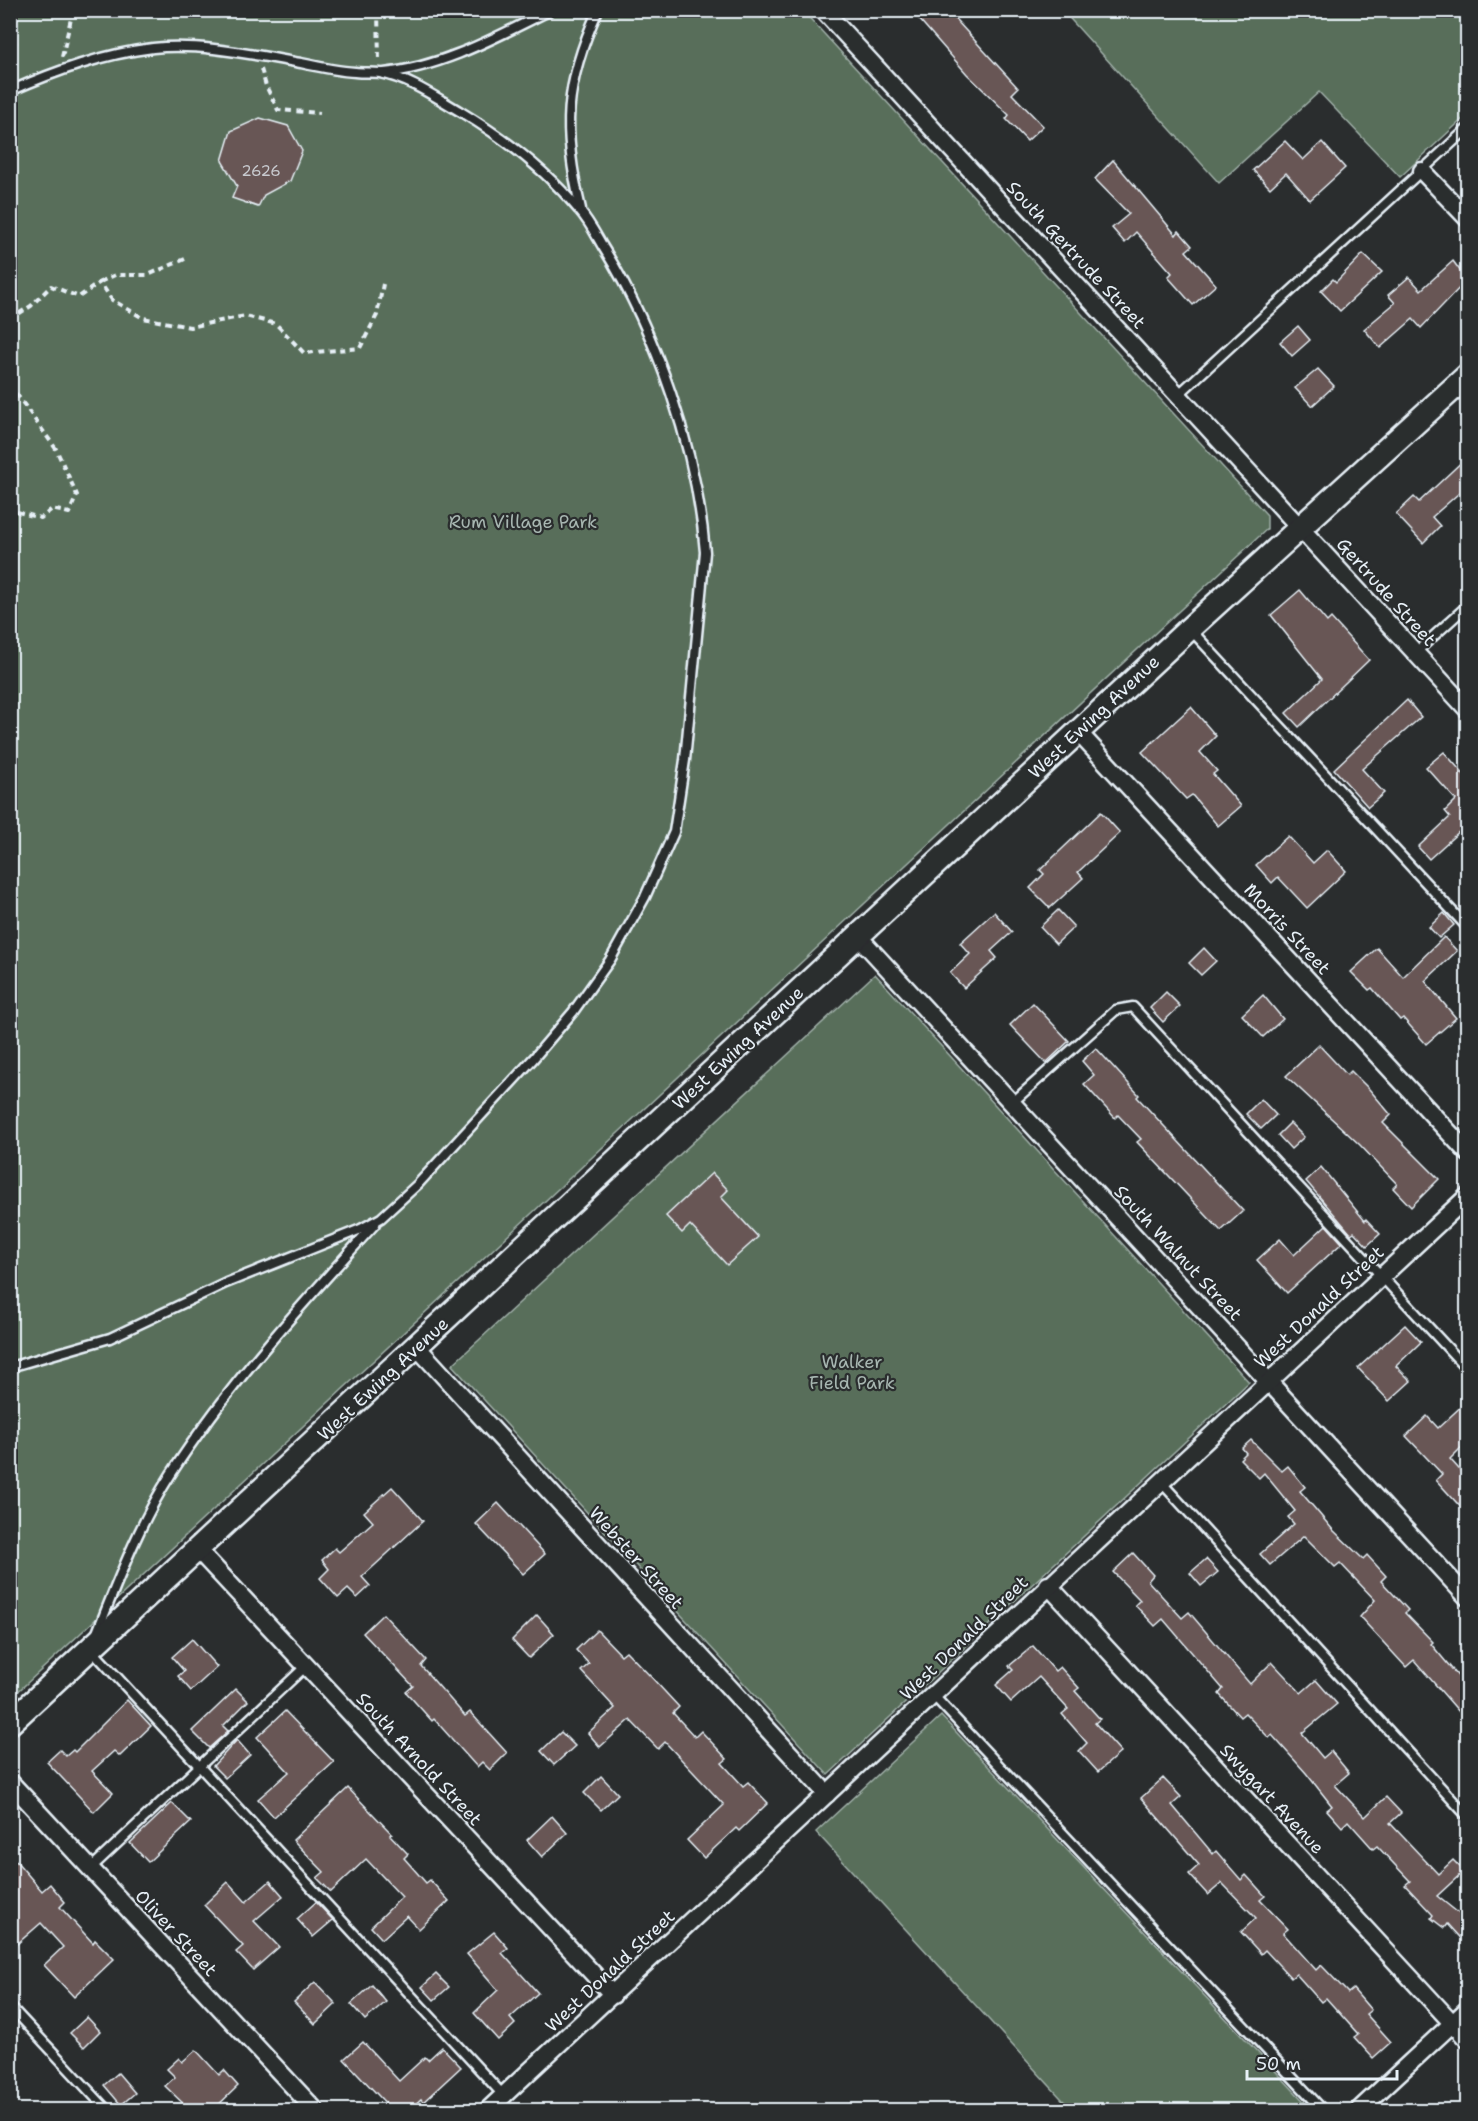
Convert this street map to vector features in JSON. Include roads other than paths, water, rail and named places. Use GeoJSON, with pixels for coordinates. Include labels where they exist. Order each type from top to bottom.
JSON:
{"type":"FeatureCollection","features":[{"type":"Feature","properties":{"kind":"street","name":"South Gertrude Street"},"geometry":{"type":"LineString","coordinates":[[823,10],[1300,527]]}},
{"type":"Feature","properties":{"kind":"street"},"geometry":{"type":"LineString","coordinates":[[1422,171],[1467,219]]}},
{"type":"Feature","properties":{"kind":"street","name":"West Ewing Avenue"},"geometry":{"type":"LineString","coordinates":[[10,1723],[1190,628],[1467,375]]}},
{"type":"Feature","properties":{"kind":"street","name":"Gertrude Street"},"geometry":{"type":"LineString","coordinates":[[1300,527],[1467,710]]}},
{"type":"Feature","properties":{"kind":"street","name":"Morris Street"},"geometry":{"type":"LineString","coordinates":[[1078,732],[1467,1153]]}},
{"type":"Feature","properties":{"kind":"street","name":"South Walnut Street"},"geometry":{"type":"LineString","coordinates":[[858,936],[1467,1598]]}},
{"type":"Feature","properties":{"kind":"street","name":"West Donald Street"},"geometry":{"type":"LineString","coordinates":[[488,2110],[1467,1196]]}},
{"type":"Feature","properties":{"kind":"street","name":"Webster Street"},"geometry":{"type":"LineString","coordinates":[[417,1347],[826,1794]]}},
{"type":"Feature","properties":{"kind":"street","name":"South Arnold Street"},"geometry":{"type":"LineString","coordinates":[[198,1550],[612,1995]]}},
{"type":"Feature","properties":{"kind":"street","name":"Swygart Avenue"},"geometry":{"type":"LineString","coordinates":[[1048,1585],[1467,2040]]}},
{"type":"Feature","properties":{"kind":"street","name":"Oliver Street"},"geometry":{"type":"LineString","coordinates":[[10,1782],[315,2110]]}},
{"type":"Feature","properties":{"kind":"street"},"geometry":{"type":"LineString","coordinates":[[1359,2110],[1467,2009]]}},
{"type":"Feature","properties":{"kind":"lane"},"geometry":{"type":"LineString","coordinates":[[10,91],[93,59],[154,48],[258,56],[342,71],[381,73],[404,71],[458,53],[551,10]]}},
{"type":"Feature","properties":{"kind":"lane"},"geometry":{"type":"LineString","coordinates":[[582,212],[570,161],[567,126],[570,92],[584,43],[598,10]]}},
{"type":"Feature","properties":{"kind":"lane"},"geometry":{"type":"LineString","coordinates":[[381,73],[438,99],[529,158],[582,212],[616,267],[650,341],[688,454],[703,525],[704,577],[685,760],[674,832],[645,897],[610,960],[573,1012],[460,1141],[381,1218],[308,1297],[214,1414],[170,1475],[127,1555],[90,1648],[504,2096]]}},
{"type":"Feature","properties":{"kind":"lane"},"geometry":{"type":"LineString","coordinates":[[1178,395],[1467,128]]}},
{"type":"Feature","properties":{"kind":"lane"},"geometry":{"type":"LineString","coordinates":[[1415,653],[1467,605]]}},
{"type":"Feature","properties":{"kind":"lane"},"geometry":{"type":"LineString","coordinates":[[1190,628],[1467,928]]}},
{"type":"Feature","properties":{"kind":"lane"},"geometry":{"type":"LineString","coordinates":[[1013,1102],[1116,1010],[1133,1007],[1467,1370]]}},
{"type":"Feature","properties":{"kind":"lane"},"geometry":{"type":"LineString","coordinates":[[10,1367],[54,1356],[139,1326],[226,1283],[343,1238],[381,1218]]}},
{"type":"Feature","properties":{"kind":"lane"},"geometry":{"type":"LineString","coordinates":[[1160,1481],[1467,1817]]}},
{"type":"Feature","properties":{"kind":"lane"},"geometry":{"type":"LineString","coordinates":[[90,1869],[306,1666]]}},
{"type":"Feature","properties":{"kind":"lane"},"geometry":{"type":"LineString","coordinates":[[933,1695],[1323,2110]]}},
{"type":"Feature","properties":{"kind":"lane"},"geometry":{"type":"LineString","coordinates":[[10,2007],[107,2110]]}},
{"type":"Feature","properties":{"kind":"park label","name":"Rum Village Park"},"geometry":{"type":"Point","coordinates":[523,522]}},
{"type":"Feature","properties":{"kind":"park label","name":"Walker Field Park"},"geometry":{"type":"Point","coordinates":[852,1372]}}]}
